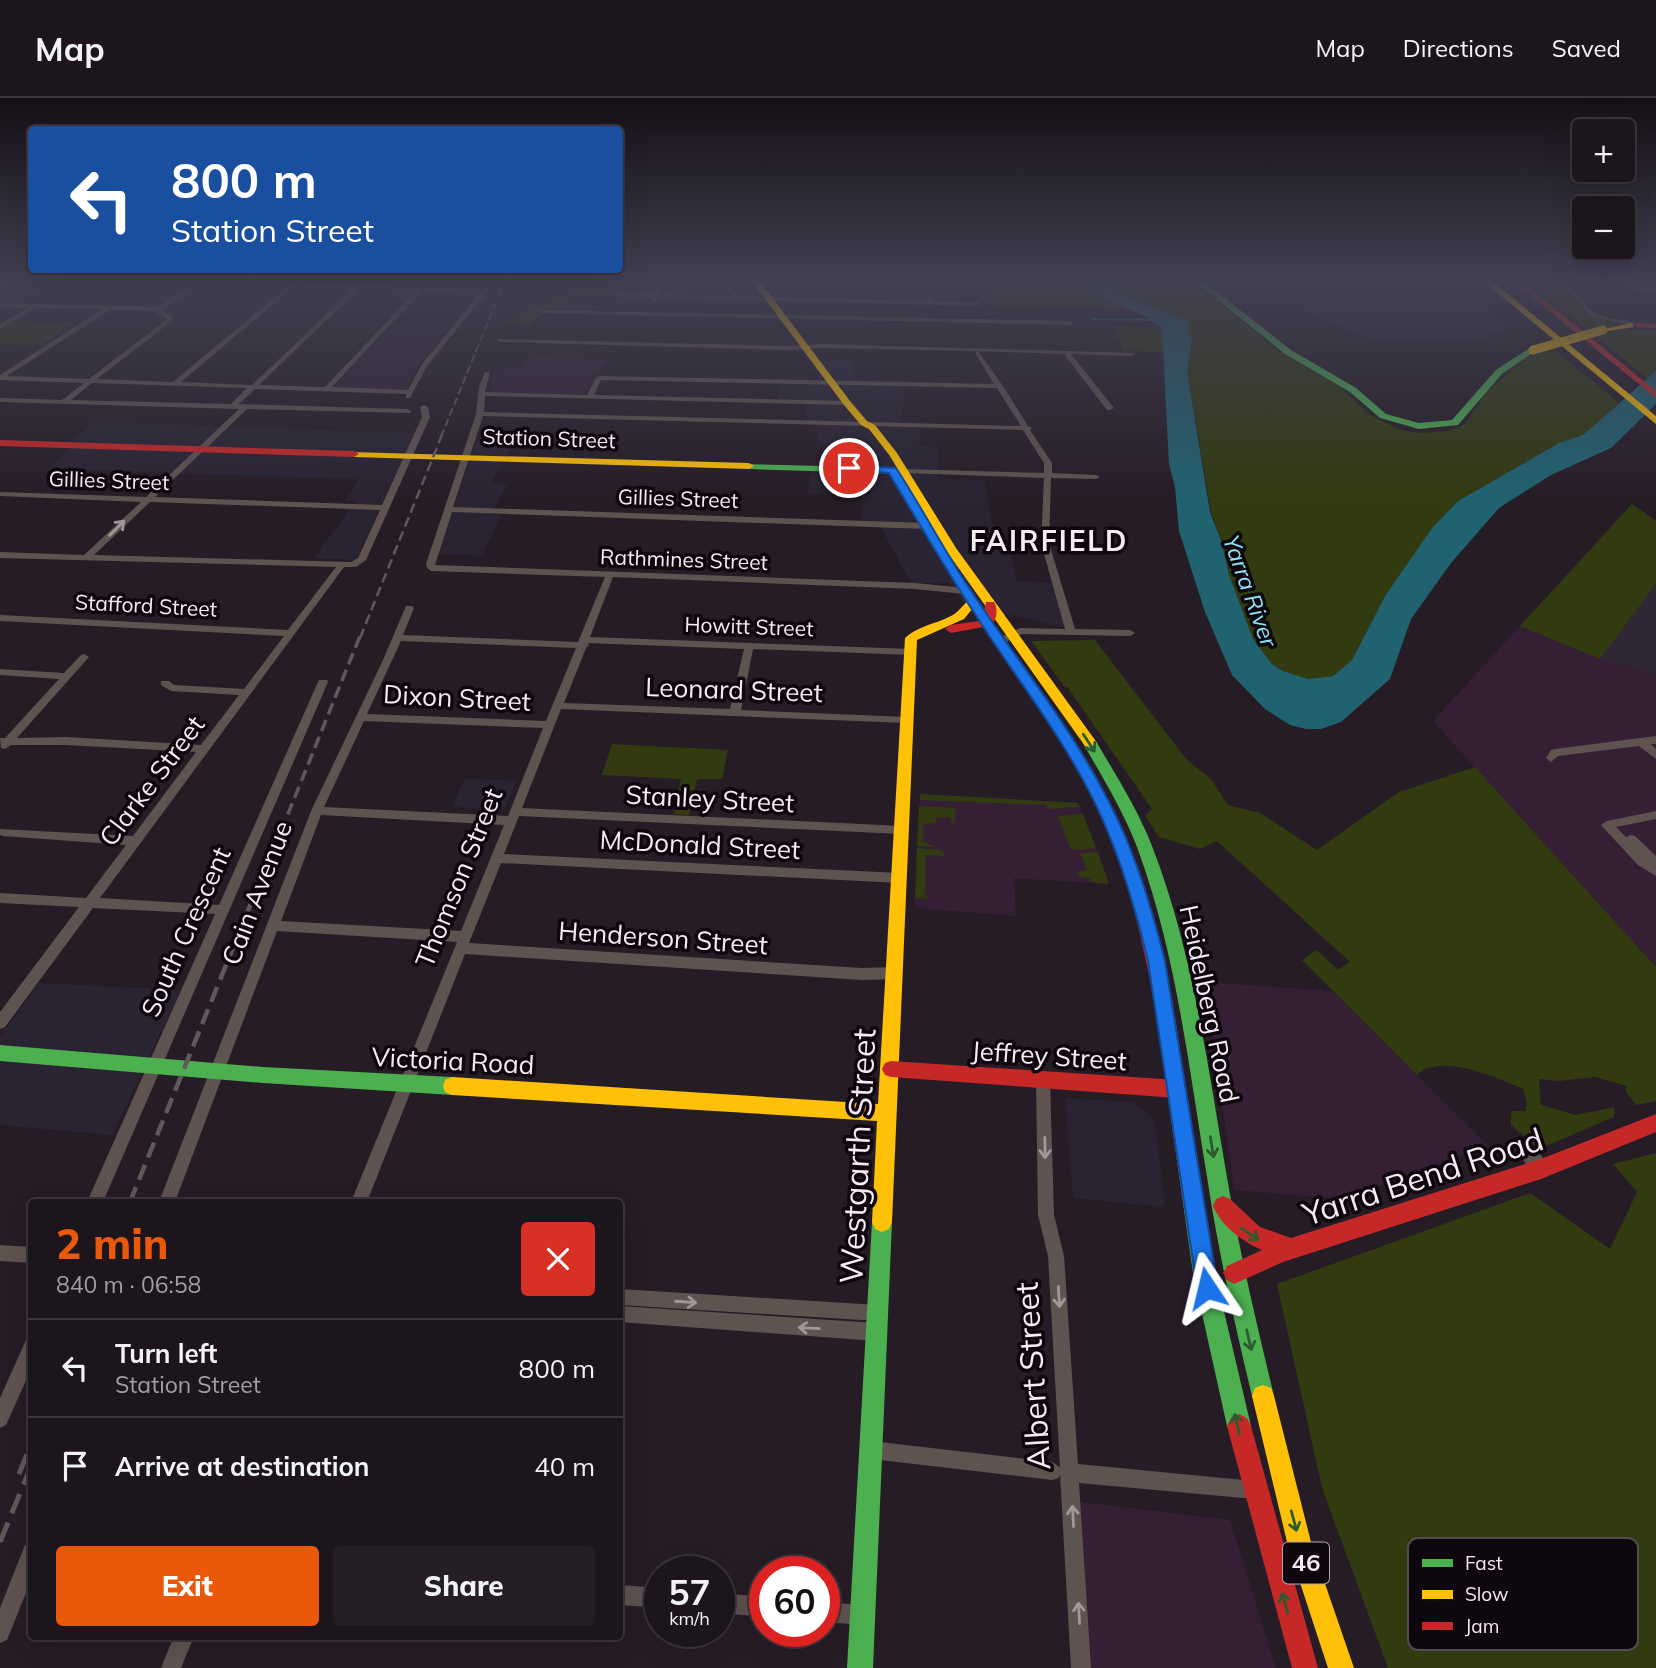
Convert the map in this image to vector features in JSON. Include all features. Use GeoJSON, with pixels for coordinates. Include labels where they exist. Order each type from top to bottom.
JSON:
{"type":"FeatureCollection","features":[{"type":"Feature","properties":{"kind":"main road","name":"Heidelberg Road"},"geometry":{"type":"LineString","coordinates":[[810,353],[847,403],[864,423],[872,427],[990,605],[1101,800],[1125,852],[1157,961],[1204,1273],[1254,1490],[1305,1668]]}},
{"type":"Feature","properties":{"kind":"main road"},"geometry":{"type":"LineString","coordinates":[[1290,353],[1353,390],[1374,411],[1394,421],[1436,427],[1455,423],[1485,384],[1525,353]]}},
{"type":"Feature","properties":{"kind":"main road"},"geometry":{"type":"LineString","coordinates":[[1572,353],[1656,421]]}},
{"type":"Feature","properties":{"kind":"main road"},"geometry":{"type":"LineString","coordinates":[[1604,353],[1656,395]]}},
{"type":"Feature","properties":{"kind":"main road","name":"Heidelberg Road"},"geometry":{"type":"LineString","coordinates":[[864,423],[862,428],[882,456],[898,470],[918,523],[986,623],[1014,649],[1090,743],[1115,786],[1143,844],[1176,946],[1189,1004],[1234,1273],[1276,1455],[1300,1546],[1342,1668]]}},
{"type":"Feature","properties":{"kind":"main road","name":"Station Street"},"geometry":{"type":"LineString","coordinates":[[0,443],[898,470]]}},
{"type":"Feature","properties":{"kind":"main road"},"geometry":{"type":"LineString","coordinates":[[838,468],[867,465],[882,456]]}},
{"type":"Feature","properties":{"kind":"main road"},"geometry":{"type":"LineString","coordinates":[[916,642],[967,615],[965,591]]}},
{"type":"Feature","properties":{"kind":"main road"},"geometry":{"type":"LineString","coordinates":[[942,627],[986,623],[990,620],[990,605]]}},
{"type":"Feature","properties":{"kind":"main road","name":"Westgarth Street"},"geometry":{"type":"LineString","coordinates":[[860,1668],[907,720],[916,642]]}},
{"type":"Feature","properties":{"kind":"main road","name":"Victoria Road"},"geometry":{"type":"LineString","coordinates":[[5,1056],[888,1113]]}},
{"type":"Feature","properties":{"kind":"main road","name":"Jeffrey Street"},"geometry":{"type":"LineString","coordinates":[[891,1069],[1203,1091]]}},
{"type":"Feature","properties":{"kind":"main road","name":"Yarra Bend Road"},"geometry":{"type":"LineString","coordinates":[[1204,1273],[1234,1273],[1291,1249],[1355,1227],[1541,1169],[1656,1123]]}},
{"type":"Feature","properties":{"kind":"main road"},"geometry":{"type":"LineString","coordinates":[[1221,1203],[1234,1221],[1255,1238],[1291,1249]]}},
{"type":"Feature","properties":{"kind":"street"},"geometry":{"type":"LineString","coordinates":[[0,378],[38,353]]}},
{"type":"Feature","properties":{"kind":"street"},"geometry":{"type":"LineString","coordinates":[[63,400],[125,353]]}},
{"type":"Feature","properties":{"kind":"street"},"geometry":{"type":"LineString","coordinates":[[175,384],[212,353]]}},
{"type":"Feature","properties":{"kind":"street"},"geometry":{"type":"LineString","coordinates":[[87,557],[199,449],[237,407],[247,390],[287,353]]}},
{"type":"Feature","properties":{"kind":"street"},"geometry":{"type":"LineString","coordinates":[[326,390],[361,353]]}},
{"type":"Feature","properties":{"kind":"street"},"geometry":{"type":"LineString","coordinates":[[407,409],[411,392],[424,365],[434,353]]}},
{"type":"Feature","properties":{"kind":"street"},"geometry":{"type":"LineString","coordinates":[[979,353],[1048,463],[1045,543],[1071,632]]}},
{"type":"Feature","properties":{"kind":"street"},"geometry":{"type":"LineString","coordinates":[[1067,353],[1110,408]]}},
{"type":"Feature","properties":{"kind":"street"},"geometry":{"type":"LineString","coordinates":[[1107,353],[1131,354]]}},
{"type":"Feature","properties":{"kind":"street"},"geometry":{"type":"LineString","coordinates":[[449,509],[480,414],[481,394],[487,373]]}},
{"type":"Feature","properties":{"kind":"street"},"geometry":{"type":"LineString","coordinates":[[0,378],[175,384],[247,390],[411,392]]}},
{"type":"Feature","properties":{"kind":"street"},"geometry":{"type":"LineString","coordinates":[[589,397],[599,378],[1000,386]]}},
{"type":"Feature","properties":{"kind":"street"},"geometry":{"type":"LineString","coordinates":[[411,392],[412,399],[424,404],[427,414],[424,420]]}},
{"type":"Feature","properties":{"kind":"street"},"geometry":{"type":"LineString","coordinates":[[481,394],[847,403]]}},
{"type":"Feature","properties":{"kind":"street"},"geometry":{"type":"LineString","coordinates":[[0,399],[382,410],[424,407]]}},
{"type":"Feature","properties":{"kind":"street"},"geometry":{"type":"LineString","coordinates":[[407,409],[416,402]]}},
{"type":"Feature","properties":{"kind":"street"},"geometry":{"type":"LineString","coordinates":[[407,409],[422,414],[424,420]]}},
{"type":"Feature","properties":{"kind":"street"},"geometry":{"type":"LineString","coordinates":[[480,414],[1028,428]]}},
{"type":"Feature","properties":{"kind":"street","name":"Clarke Street"},"geometry":{"type":"LineString","coordinates":[[0,1023],[291,633],[347,566],[362,560],[424,420]]}},
{"type":"Feature","properties":{"kind":"street","name":"Station Street"},"geometry":{"type":"LineString","coordinates":[[898,470],[1096,477]]}},
{"type":"Feature","properties":{"kind":"street","name":"Gillies Street"},"geometry":{"type":"LineString","coordinates":[[0,494],[385,508]]}},
{"type":"Feature","properties":{"kind":"street","name":"Gillies Street"},"geometry":{"type":"LineString","coordinates":[[449,509],[918,523]]}},
{"type":"Feature","properties":{"kind":"street","name":"Rathmines Street"},"geometry":{"type":"LineString","coordinates":[[449,509],[430,564],[431,568],[941,587],[965,591]]}},
{"type":"Feature","properties":{"kind":"street"},"geometry":{"type":"LineString","coordinates":[[3,554],[347,566]]}},
{"type":"Feature","properties":{"kind":"street","name":"Thomson Street"},"geometry":{"type":"LineString","coordinates":[[360,1199],[610,575]]}},
{"type":"Feature","properties":{"kind":"street","name":"Cain Avenue"},"geometry":{"type":"LineString","coordinates":[[168,1199],[317,811],[398,638],[409,608]]}},
{"type":"Feature","properties":{"kind":"street","name":"Stafford Street"},"geometry":{"type":"LineString","coordinates":[[0,618],[291,633]]}},
{"type":"Feature","properties":{"kind":"street"},"geometry":{"type":"LineString","coordinates":[[1014,649],[1024,636],[1035,633],[1130,633]]}},
{"type":"Feature","properties":{"kind":"street","name":"Howitt Street"},"geometry":{"type":"LineString","coordinates":[[398,638],[749,647],[916,642]]}},
{"type":"Feature","properties":{"kind":"street"},"geometry":{"type":"LineString","coordinates":[[736,712],[749,647]]}},
{"type":"Feature","properties":{"kind":"street"},"geometry":{"type":"LineString","coordinates":[[2,745],[84,657]]}},
{"type":"Feature","properties":{"kind":"street"},"geometry":{"type":"LineString","coordinates":[[0,672],[68,676]]}},
{"type":"Feature","properties":{"kind":"street","name":"South Crescent"},"geometry":{"type":"LineString","coordinates":[[96,1199],[323,682]]}},
{"type":"Feature","properties":{"kind":"street"},"geometry":{"type":"LineString","coordinates":[[164,683],[171,688],[247,692]]}},
{"type":"Feature","properties":{"kind":"street","name":"Leonard Street"},"geometry":{"type":"LineString","coordinates":[[559,706],[907,720]]}},
{"type":"Feature","properties":{"kind":"street","name":"Dixon Street"},"geometry":{"type":"LineString","coordinates":[[360,716],[551,725]]}},
{"type":"Feature","properties":{"kind":"street"},"geometry":{"type":"LineString","coordinates":[[1551,758],[1555,753],[1656,740]]}},
{"type":"Feature","properties":{"kind":"street"},"geometry":{"type":"LineString","coordinates":[[2,745],[66,741],[205,749]]}},
{"type":"Feature","properties":{"kind":"street"},"geometry":{"type":"LineString","coordinates":[[1641,741],[1656,755]]}},
{"type":"Feature","properties":{"kind":"street","name":"Stanley Street"},"geometry":{"type":"LineString","coordinates":[[317,811],[902,830]]}},
{"type":"Feature","properties":{"kind":"street"},"geometry":{"type":"LineString","coordinates":[[1656,816],[1607,825],[1642,862],[1656,869]]}},
{"type":"Feature","properties":{"kind":"street"},"geometry":{"type":"LineString","coordinates":[[3,832],[136,841]]}},
{"type":"Feature","properties":{"kind":"street","name":"McDonald Street"},"geometry":{"type":"LineString","coordinates":[[498,858],[900,878]]}},
{"type":"Feature","properties":{"kind":"street"},"geometry":{"type":"LineString","coordinates":[[0,898],[224,910]]}},
{"type":"Feature","properties":{"kind":"street","name":"Henderson Street"},"geometry":{"type":"LineString","coordinates":[[272,926],[895,976]]}},
{"type":"Feature","properties":{"kind":"street","name":"Albert Street"},"geometry":{"type":"LineString","coordinates":[[1043,1080],[1046,1215],[1056,1256],[1062,1472],[1081,1668]]}},
{"type":"Feature","properties":{"kind":"street"},"geometry":{"type":"LineString","coordinates":[[1525,1149],[1541,1169]]}},
{"type":"Feature","properties":{"kind":"street"},"geometry":{"type":"LineString","coordinates":[[0,1252],[28,1255]]}},
{"type":"Feature","properties":{"kind":"street"},"geometry":{"type":"LineString","coordinates":[[623,1297],[878,1313]]}},
{"type":"Feature","properties":{"kind":"street"},"geometry":{"type":"LineString","coordinates":[[623,1314],[877,1332]]}},
{"type":"Feature","properties":{"kind":"street"},"geometry":{"type":"LineString","coordinates":[[0,1419],[28,1355]]}},
{"type":"Feature","properties":{"kind":"street"},"geometry":{"type":"LineString","coordinates":[[871,1450],[1254,1490]]}},
{"type":"Feature","properties":{"kind":"street"},"geometry":{"type":"LineString","coordinates":[[0,1633],[28,1562]]}},
{"type":"Feature","properties":{"kind":"street"},"geometry":{"type":"LineString","coordinates":[[623,1595],[644,1597]]}},
{"type":"Feature","properties":{"kind":"street"},"geometry":{"type":"LineString","coordinates":[[840,1613],[863,1615]]}},
{"type":"Feature","properties":{"kind":"street"},"geometry":{"type":"LineString","coordinates":[[171,1668],[182,1640]]}},
{"type":"Feature","properties":{"kind":"shaded area"},"geometry":{"type":"Polygon","coordinates":[[[366,353],[428,353],[406,390],[333,388],[366,353]]]}},
{"type":"Feature","properties":{"kind":"shaded area"},"geometry":{"type":"Polygon","coordinates":[[[531,357],[607,359],[585,395],[490,392],[494,375],[499,368],[522,368],[531,357]]]}},
{"type":"Feature","properties":{"kind":"shaded area"},"geometry":{"type":"Polygon","coordinates":[[[809,362],[851,362],[855,379],[905,380],[902,421],[921,422],[919,446],[937,448],[938,479],[984,480],[996,543],[1009,543],[1016,581],[1052,583],[1065,627],[965,605],[949,582],[911,583],[880,526],[861,525],[863,496],[808,494],[811,473],[885,475],[867,446],[819,445],[815,420],[806,419],[806,402],[777,402],[780,379],[820,380],[809,362]]]}},
{"type":"Feature","properties":{"kind":"shaded area"},"geometry":{"type":"Polygon","coordinates":[[[93,422],[416,433],[355,560],[314,558],[355,502],[344,501],[359,479],[46,469],[79,442],[72,441],[93,422]]]}},
{"type":"Feature","properties":{"kind":"shaded area"},"geometry":{"type":"Polygon","coordinates":[[[476,443],[514,444],[490,483],[508,484],[491,514],[501,515],[482,556],[437,554],[476,443]]]}},
{"type":"Feature","properties":{"kind":"shaded area"},"geometry":{"type":"Polygon","coordinates":[[[1632,504],[1656,521],[1656,584],[1601,658],[1656,675],[1656,967],[1433,721],[1632,504]]]}},
{"type":"Feature","properties":{"kind":"shaded area"},"geometry":{"type":"Polygon","coordinates":[[[1656,584],[1656,675],[1600,659],[1656,584]]]}},
{"type":"Feature","properties":{"kind":"shaded area"},"geometry":{"type":"Polygon","coordinates":[[[465,778],[516,781],[505,809],[452,807],[465,778]]]}},
{"type":"Feature","properties":{"kind":"shaded area"},"geometry":{"type":"Polygon","coordinates":[[[920,794],[1078,803],[1109,884],[1014,878],[1016,916],[915,908],[920,794]]]}},
{"type":"Feature","properties":{"kind":"shaded area"},"geometry":{"type":"Polygon","coordinates":[[[1203,982],[1332,991],[1488,1145],[1344,1199],[1234,1190],[1212,1027],[1203,982]]]}},
{"type":"Feature","properties":{"kind":"shaded area"},"geometry":{"type":"Polygon","coordinates":[[[39,983],[181,990],[112,1135],[0,1125],[0,1036],[39,983]]]}},
{"type":"Feature","properties":{"kind":"shaded area"},"geometry":{"type":"Polygon","coordinates":[[[1065,1098],[1133,1102],[1155,1120],[1165,1207],[1073,1198],[1065,1098]]]}},
{"type":"Feature","properties":{"kind":"shaded area"},"geometry":{"type":"Polygon","coordinates":[[[1080,1502],[1230,1520],[1276,1668],[1090,1668],[1080,1502]]]}},
{"type":"Feature","properties":{"kind":"green space"},"geometry":{"type":"Polygon","coordinates":[[[1190,353],[1283,353],[1340,387],[1370,415],[1401,430],[1421,433],[1448,431],[1465,424],[1486,393],[1526,358],[1540,353],[1558,353],[1619,403],[1583,435],[1559,443],[1458,501],[1432,528],[1385,596],[1352,660],[1333,676],[1308,679],[1283,671],[1272,664],[1253,639],[1229,575],[1211,512],[1187,371],[1190,353]]]}},
{"type":"Feature","properties":{"kind":"green space"},"geometry":{"type":"Polygon","coordinates":[[[1616,353],[1656,353],[1656,385],[1616,353]]]}},
{"type":"Feature","properties":{"kind":"green space"},"geometry":{"type":"Polygon","coordinates":[[[1632,504],[1656,521],[1656,584],[1600,659],[1520,626],[1632,504]]]}},
{"type":"Feature","properties":{"kind":"green space"},"geometry":{"type":"Polygon","coordinates":[[[1095,640],[1187,760],[1211,779],[1228,805],[1260,813],[1317,850],[1399,792],[1475,767],[1656,967],[1656,1101],[1636,1105],[1625,1090],[1627,1086],[1595,1077],[1558,1081],[1539,1079],[1541,1105],[1576,1115],[1614,1107],[1614,1117],[1539,1149],[1511,1125],[1511,1111],[1526,1111],[1527,1102],[1523,1089],[1454,1066],[1427,1069],[1417,1075],[1302,960],[1317,950],[1338,970],[1350,962],[1217,841],[1200,849],[1159,837],[1145,816],[1152,809],[1068,688],[1031,641],[1095,640]]]}},
{"type":"Feature","properties":{"kind":"green space"},"geometry":{"type":"Polygon","coordinates":[[[612,744],[728,750],[722,779],[697,779],[689,815],[674,814],[681,779],[602,775],[612,744]]]}},
{"type":"Feature","properties":{"kind":"green space"},"geometry":{"type":"Polygon","coordinates":[[[920,794],[1078,803],[1080,807],[1048,809],[1046,805],[920,800],[920,794]]]}},
{"type":"Feature","properties":{"kind":"green space"},"geometry":{"type":"Polygon","coordinates":[[[919,806],[955,808],[955,823],[952,823],[950,817],[936,818],[936,823],[923,824],[923,842],[937,847],[917,846],[919,806]]]}},
{"type":"Feature","properties":{"kind":"green space"},"geometry":{"type":"Polygon","coordinates":[[[1083,814],[1096,848],[1073,850],[1058,816],[1083,814]]]}},
{"type":"Feature","properties":{"kind":"green space"},"geometry":{"type":"Polygon","coordinates":[[[917,848],[944,852],[944,856],[926,855],[925,896],[932,899],[915,898],[917,848]]]}},
{"type":"Feature","properties":{"kind":"green space"},"geometry":{"type":"Polygon","coordinates":[[[1098,852],[1109,884],[1091,882],[1090,878],[1082,878],[1076,872],[1087,870],[1080,853],[1098,852]]]}},
{"type":"Feature","properties":{"kind":"green space"},"geometry":{"type":"Polygon","coordinates":[[[1656,1153],[1656,1668],[1388,1668],[1322,1488],[1277,1284],[1530,1193],[1610,1249],[1637,1192],[1613,1164],[1656,1153]]]}},
{"type":"Feature","properties":{"kind":"water"},"geometry":{"type":"Polygon","coordinates":[[[1163,353],[1190,353],[1187,371],[1210,512],[1222,543],[1229,575],[1253,639],[1272,664],[1283,671],[1308,679],[1333,676],[1352,660],[1385,596],[1432,528],[1458,501],[1559,443],[1583,435],[1656,371],[1656,404],[1611,448],[1551,475],[1499,508],[1451,563],[1411,619],[1390,679],[1341,722],[1321,729],[1290,725],[1265,709],[1232,675],[1205,612],[1179,531],[1175,487],[1169,464],[1163,353]]]}},
{"type":"Feature","properties":{"kind":"railway"},"geometry":{"type":"LineString","coordinates":[[441,437],[475,353]]}},
{"type":"Feature","properties":{"kind":"railway"},"geometry":{"type":"LineString","coordinates":[[360,638],[442,435]]}},
{"type":"Feature","properties":{"kind":"railway"},"geometry":{"type":"LineString","coordinates":[[254,898],[360,636]]}},
{"type":"Feature","properties":{"kind":"railway"},"geometry":{"type":"LineString","coordinates":[[131,1199],[254,896]]}},
{"type":"Feature","properties":{"kind":"railway"},"geometry":{"type":"LineString","coordinates":[[19,1474],[28,1452]]}},
{"type":"Feature","properties":{"kind":"railway"},"geometry":{"type":"LineString","coordinates":[[0,1542],[28,1474]]}},
{"type":"Feature","properties":{"kind":"traffic: fast"},"geometry":{"type":"LineString","coordinates":[[1290,353],[1353,390],[1383,416],[1419,426],[1455,423],[1499,372],[1526,353]]}},
{"type":"Feature","properties":{"kind":"traffic: fast"},"geometry":{"type":"LineString","coordinates":[[749,466],[904,471]]}},
{"type":"Feature","properties":{"kind":"traffic: fast"},"geometry":{"type":"LineString","coordinates":[[1090,743],[1119,793],[1144,846],[1174,940],[1194,1036],[1230,1251],[1263,1396]]}},
{"type":"Feature","properties":{"kind":"traffic: fast"},"geometry":{"type":"LineString","coordinates":[[1163,999],[1204,1273],[1239,1426]]}},
{"type":"Feature","properties":{"kind":"traffic: fast"},"geometry":{"type":"LineString","coordinates":[[0,1053],[263,1075],[452,1086]]}},
{"type":"Feature","properties":{"kind":"traffic: fast"},"geometry":{"type":"LineString","coordinates":[[860,1668],[882,1222]]}},
{"type":"Feature","properties":{"kind":"traffic: slow"},"geometry":{"type":"LineString","coordinates":[[810,353],[847,403],[864,423],[872,427],[894,455],[951,549],[1090,743]]}},
{"type":"Feature","properties":{"kind":"traffic: slow"},"geometry":{"type":"LineString","coordinates":[[1574,353],[1656,421]]}},
{"type":"Feature","properties":{"kind":"traffic: slow"},"geometry":{"type":"LineString","coordinates":[[354,454],[749,466]]}},
{"type":"Feature","properties":{"kind":"traffic: slow"},"geometry":{"type":"LineString","coordinates":[[882,1222],[911,638],[960,616],[972,602]]}},
{"type":"Feature","properties":{"kind":"traffic: slow"},"geometry":{"type":"LineString","coordinates":[[452,1086],[888,1113]]}},
{"type":"Feature","properties":{"kind":"traffic: slow"},"geometry":{"type":"LineString","coordinates":[[1263,1396],[1300,1546],[1341,1668]]}},
{"type":"Feature","properties":{"kind":"traffic: jam"},"geometry":{"type":"LineString","coordinates":[[1605,353],[1656,395]]}},
{"type":"Feature","properties":{"kind":"traffic: jam"},"geometry":{"type":"LineString","coordinates":[[0,443],[354,454]]}},
{"type":"Feature","properties":{"kind":"traffic: jam"},"geometry":{"type":"LineString","coordinates":[[970,599],[1072,748],[1113,825],[1131,874],[1163,999]]}},
{"type":"Feature","properties":{"kind":"traffic: jam"},"geometry":{"type":"LineString","coordinates":[[951,629],[986,623],[990,619],[990,605]]}},
{"type":"Feature","properties":{"kind":"traffic: jam"},"geometry":{"type":"LineString","coordinates":[[891,1069],[1177,1089]]}},
{"type":"Feature","properties":{"kind":"traffic: jam"},"geometry":{"type":"LineString","coordinates":[[1234,1273],[1281,1252],[1541,1169],[1656,1123]]}},
{"type":"Feature","properties":{"kind":"traffic: jam"},"geometry":{"type":"LineString","coordinates":[[1223,1206],[1237,1222],[1253,1234],[1291,1249]]}},
{"type":"Feature","properties":{"kind":"traffic: jam"},"geometry":{"type":"LineString","coordinates":[[1239,1426],[1305,1668]]}},
{"type":"Feature","properties":{"kind":"district","name":"FAIRFIELD"},"geometry":{"type":"Point","coordinates":[1049,541]}},
{"type":"Feature","properties":{"kind":"route"},"geometry":{"type":"LineString","coordinates":[[849,468],[892,470],[945,560],[1070,746],[1101,800],[1125,852],[1157,961],[1207,1288]]}},
{"type":"Feature","properties":{"kind":"water label","name":"Yarra River"},"geometry":{"type":"Point","coordinates":[1250,591]}}]}
